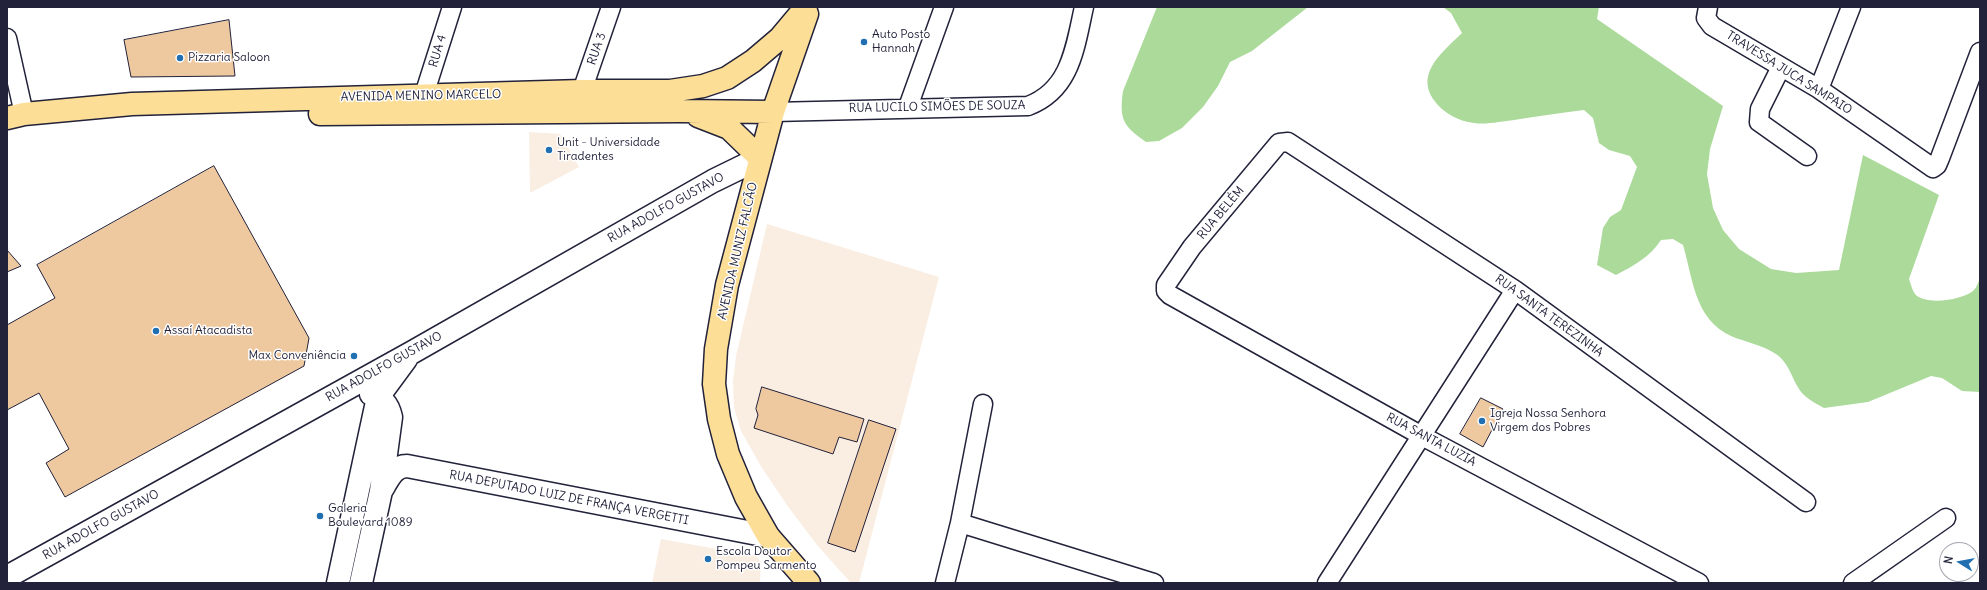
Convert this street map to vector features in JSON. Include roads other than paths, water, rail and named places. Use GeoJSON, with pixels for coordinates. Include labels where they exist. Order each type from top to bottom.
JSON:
{"type":"FeatureCollection","features":[{"type":"Feature","properties":{"kind":"main road","name":"AVENIDA MENINO MARCELO"},"geometry":{"type":"LineString","coordinates":[[16,116],[132,104],[582,91],[670,91],[703,86],[727,78],[754,61],[780,38],[806,7]]}},
{"type":"Feature","properties":{"kind":"main road","name":"AVENIDA MUNIZ FALCÃO"},"geometry":{"type":"LineString","coordinates":[[809,7],[773,112],[727,285],[716,349],[714,384],[719,420],[728,454],[746,497],[768,536],[809,583]]}},
{"type":"Feature","properties":{"kind":"main road","name":"AVENIDA MENINO MARCELO"},"geometry":{"type":"LineString","coordinates":[[7,133],[25,129],[110,118],[221,114],[680,111],[773,112]]}},
{"type":"Feature","properties":{"kind":"main road"},"geometry":{"type":"LineString","coordinates":[[680,111],[705,118],[729,128],[760,158]]}},
{"type":"Feature","properties":{"kind":"main road","name":"RUA ADOLFO GUSTAVO"},"geometry":{"type":"LineString","coordinates":[[7,577],[337,394],[713,181],[760,158]]}},
{"type":"Feature","properties":{"kind":"main road"},"geometry":{"type":"LineString","coordinates":[[338,583],[378,397],[410,353]]}},
{"type":"Feature","properties":{"kind":"main road"},"geometry":{"type":"LineString","coordinates":[[337,394],[354,391],[365,392],[378,397],[384,401],[389,408],[391,417],[381,491],[361,583]]}},
{"type":"Feature","properties":{"kind":"main road","name":"RUA DEPUTADO LUIZ DE FRANÇA VERGETTI"},"geometry":{"type":"LineString","coordinates":[[381,491],[395,469],[401,466],[407,466],[768,536]]}},
{"type":"Feature","properties":{"kind":"street","name":"RUA 4"},"geometry":{"type":"LineString","coordinates":[[424,95],[452,7]]}},
{"type":"Feature","properties":{"kind":"street","name":"RUA 3"},"geometry":{"type":"LineString","coordinates":[[582,91],[611,7]]}},
{"type":"Feature","properties":{"kind":"street"},"geometry":{"type":"LineString","coordinates":[[908,107],[944,7]]}},
{"type":"Feature","properties":{"kind":"street","name":"RUA LUCILO SIMÕES DE SOUZA"},"geometry":{"type":"LineString","coordinates":[[773,112],[908,107],[1028,106],[1040,101],[1051,93],[1065,75],[1074,52],[1084,7]]}},
{"type":"Feature","properties":{"kind":"street"},"geometry":{"type":"LineString","coordinates":[[1819,89],[1852,7]]}},
{"type":"Feature","properties":{"kind":"street","name":"TRAVESSA JUCA SAMPAIO"},"geometry":{"type":"LineString","coordinates":[[1707,13],[1712,26],[1819,89],[1932,168],[1937,165],[1940,158],[1980,52]]}},
{"type":"Feature","properties":{"kind":"street"},"geometry":{"type":"LineString","coordinates":[[7,38],[16,116]]}},
{"type":"Feature","properties":{"kind":"street"},"geometry":{"type":"LineString","coordinates":[[1781,67],[1760,109],[1760,122],[1807,156]]}},
{"type":"Feature","properties":{"kind":"street","name":"RUA SANTA TEREZINHA"},"geometry":{"type":"LineString","coordinates":[[1285,141],[1515,290],[1806,502]]}},
{"type":"Feature","properties":{"kind":"street","name":"RUA BELÉM"},"geometry":{"type":"LineString","coordinates":[[1166,291],[1166,285],[1192,247],[1279,143],[1285,141]]}},
{"type":"Feature","properties":{"kind":"street"},"geometry":{"type":"LineString","coordinates":[[1327,583],[1515,290]]}},
{"type":"Feature","properties":{"kind":"street","name":"RUA SANTA LUZIA"},"geometry":{"type":"LineString","coordinates":[[1166,291],[1422,436],[1699,583]]}},
{"type":"Feature","properties":{"kind":"street"},"geometry":{"type":"LineString","coordinates":[[945,583],[960,524],[982,404]]}},
{"type":"Feature","properties":{"kind":"street"},"geometry":{"type":"LineString","coordinates":[[1853,583],[1946,518]]}},
{"type":"Feature","properties":{"kind":"street"},"geometry":{"type":"LineString","coordinates":[[960,524],[1154,583]]}},
{"type":"Feature","properties":{"kind":"place","name":"Auto Posto Hannah"},"geometry":{"type":"Point","coordinates":[864,42]}},
{"type":"Feature","properties":{"kind":"place","name":"Pizzaria Saloon"},"geometry":{"type":"Point","coordinates":[180,58]}},
{"type":"Feature","properties":{"kind":"place","name":"Unit - Universidade Tiradentes"},"geometry":{"type":"Point","coordinates":[549,150]}},
{"type":"Feature","properties":{"kind":"place","name":"Assaí Atacadista"},"geometry":{"type":"Point","coordinates":[156,331]}},
{"type":"Feature","properties":{"kind":"place","name":"Max Conveniência"},"geometry":{"type":"Point","coordinates":[354,356]}},
{"type":"Feature","properties":{"kind":"place","name":"Igreja Nossa Senhora Virgem dos Pobres"},"geometry":{"type":"Point","coordinates":[1482,421]}},
{"type":"Feature","properties":{"kind":"place","name":"Galeria Boulevard 1089"},"geometry":{"type":"Point","coordinates":[320,516]}},
{"type":"Feature","properties":{"kind":"place","name":"Escola Doutor Pompeu Sarmento"},"geometry":{"type":"Point","coordinates":[708,559]}}]}
